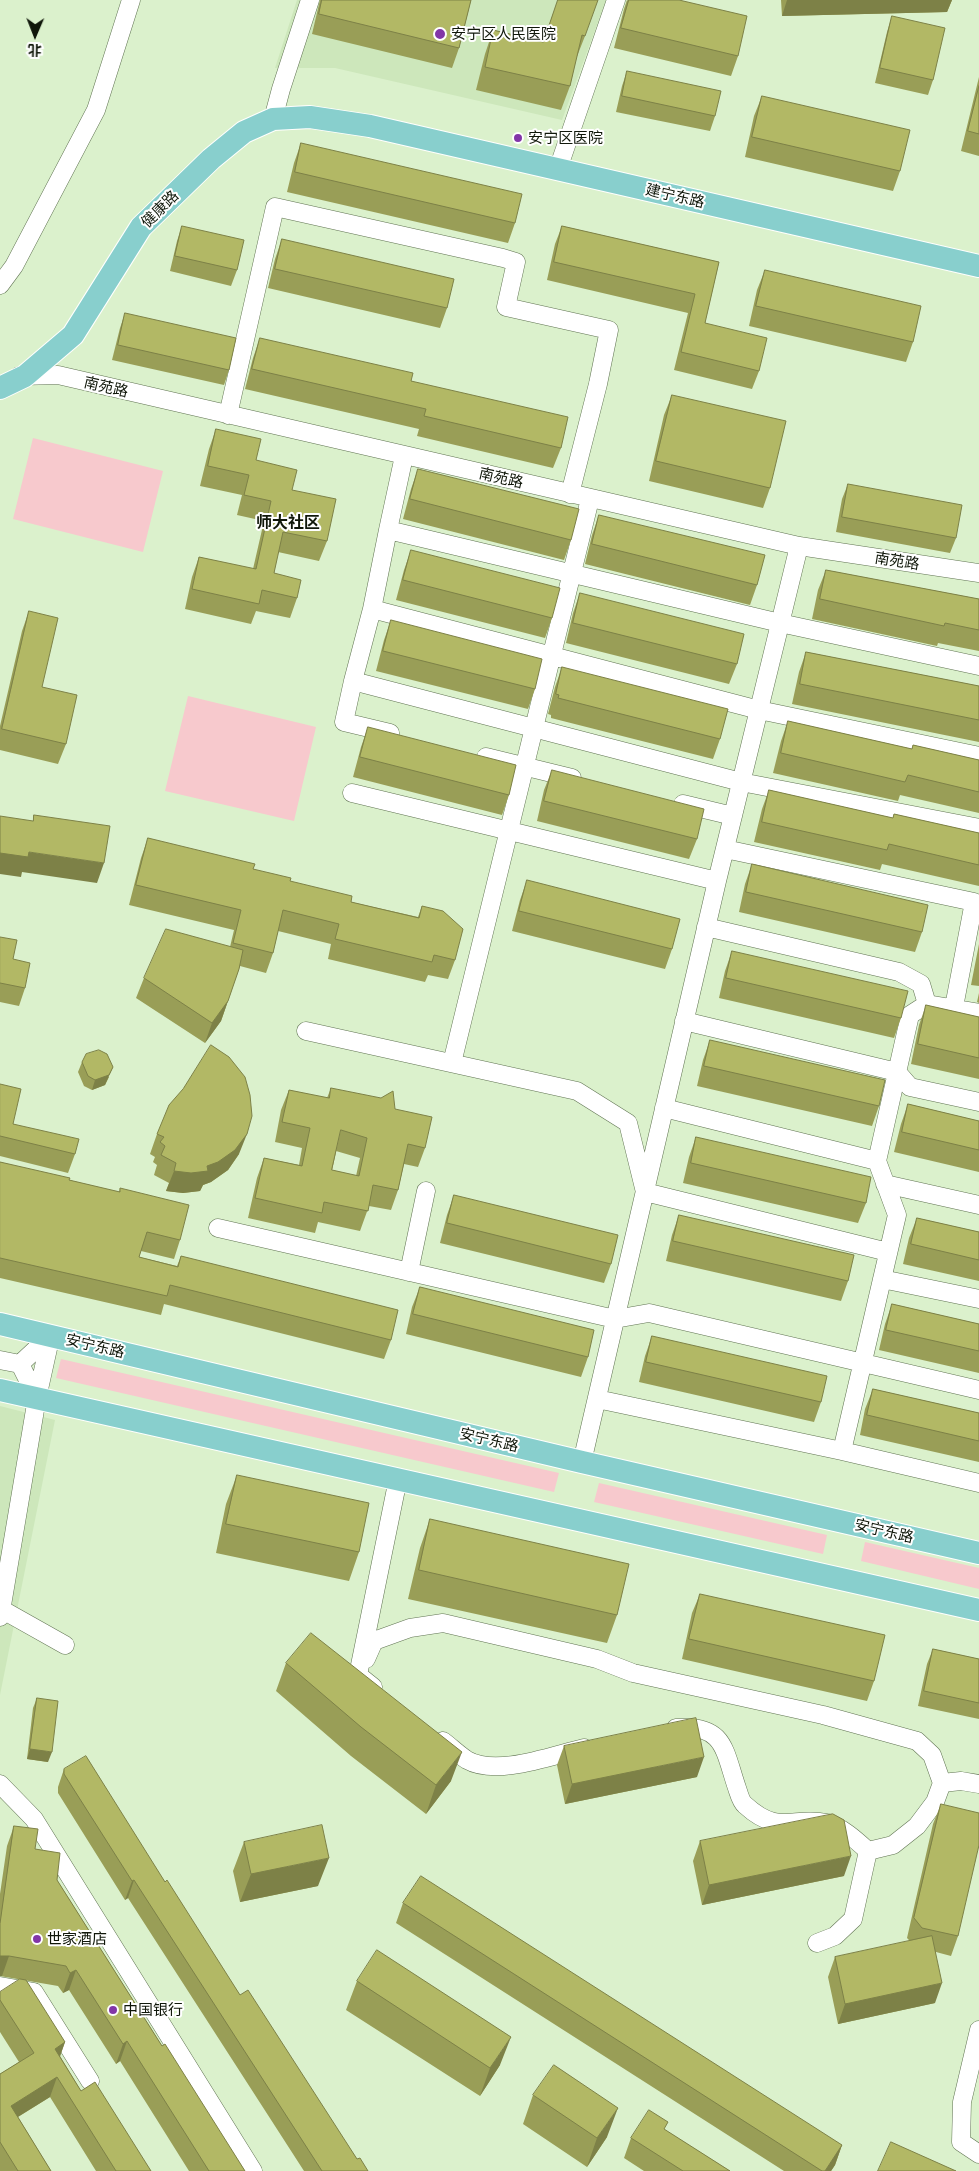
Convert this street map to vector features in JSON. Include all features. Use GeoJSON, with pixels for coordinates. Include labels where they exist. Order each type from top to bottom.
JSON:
{"type":"FeatureCollection","features":[{"type":"Feature","properties":{"kind":"main road","name":"健康路"},"geometry":{"type":"LineString","coordinates":[[0,388],[25,376],[73,335],[141,227],[210,159],[244,132],[273,119],[310,117],[370,126]]}},
{"type":"Feature","properties":{"kind":"main road","name":"建宁东路"},"geometry":{"type":"LineString","coordinates":[[370,126],[979,266]]}},
{"type":"Feature","properties":{"kind":"main road","name":"安宁东路"},"geometry":{"type":"LineString","coordinates":[[0,1324],[582,1462],[979,1552]]}},
{"type":"Feature","properties":{"kind":"main road"},"geometry":{"type":"LineString","coordinates":[[0,1390],[979,1610]]}},
{"type":"Feature","properties":{"kind":"street"},"geometry":{"type":"LineString","coordinates":[[0,285],[14,266],[96,110],[131,0]]}},
{"type":"Feature","properties":{"kind":"street"},"geometry":{"type":"LineString","coordinates":[[273,119],[280,89],[310,0]]}},
{"type":"Feature","properties":{"kind":"street"},"geometry":{"type":"LineString","coordinates":[[558,169],[616,0]]}},
{"type":"Feature","properties":{"kind":"street"},"geometry":{"type":"LineString","coordinates":[[228,415],[275,207],[503,258],[516,262],[506,307],[609,330],[598,384],[570,494]]}},
{"type":"Feature","properties":{"kind":"street","name":"南苑路"},"geometry":{"type":"LineString","coordinates":[[0,376],[58,375],[799,546],[979,573]]}},
{"type":"Feature","properties":{"kind":"street"},"geometry":{"type":"LineString","coordinates":[[404,456],[372,609],[344,722],[411,738]]}},
{"type":"Feature","properties":{"kind":"street"},"geometry":{"type":"LineString","coordinates":[[452,1063],[590,498]]}},
{"type":"Feature","properties":{"kind":"street"},"geometry":{"type":"LineString","coordinates":[[388,530],[780,623],[979,666]]}},
{"type":"Feature","properties":{"kind":"street"},"geometry":{"type":"LineString","coordinates":[[582,1462],[706,927],[799,546]]}},
{"type":"Feature","properties":{"kind":"street"},"geometry":{"type":"LineString","coordinates":[[372,609],[759,710],[979,756]]}},
{"type":"Feature","properties":{"kind":"street"},"geometry":{"type":"LineString","coordinates":[[354,682],[741,782],[979,828]]}},
{"type":"Feature","properties":{"kind":"street"},"geometry":{"type":"LineString","coordinates":[[468,753],[591,783]]}},
{"type":"Feature","properties":{"kind":"street"},"geometry":{"type":"LineString","coordinates":[[352,793],[717,881]]}},
{"type":"Feature","properties":{"kind":"street"},"geometry":{"type":"LineString","coordinates":[[667,801],[733,816]]}},
{"type":"Feature","properties":{"kind":"street"},"geometry":{"type":"LineString","coordinates":[[725,849],[977,903],[954,1007]]}},
{"type":"Feature","properties":{"kind":"street"},"geometry":{"type":"LineString","coordinates":[[706,927],[899,972],[921,984],[927,1004]]}},
{"type":"Feature","properties":{"kind":"street"},"geometry":{"type":"LineString","coordinates":[[842,1451],[897,1215],[877,1161],[910,1015],[927,1004],[954,1007],[979,1013]]}},
{"type":"Feature","properties":{"kind":"street"},"geometry":{"type":"LineString","coordinates":[[684,1021],[897,1072],[910,1087],[979,1102]]}},
{"type":"Feature","properties":{"kind":"street"},"geometry":{"type":"LineString","coordinates":[[306,1031],[577,1091],[628,1123],[645,1192]]}},
{"type":"Feature","properties":{"kind":"street"},"geometry":{"type":"LineString","coordinates":[[664,1108],[877,1161]]}},
{"type":"Feature","properties":{"kind":"street"},"geometry":{"type":"LineString","coordinates":[[885,1184],[979,1205]]}},
{"type":"Feature","properties":{"kind":"street"},"geometry":{"type":"LineString","coordinates":[[409,1272],[426,1191]]}},
{"type":"Feature","properties":{"kind":"street"},"geometry":{"type":"LineString","coordinates":[[645,1192],[888,1252]]}},
{"type":"Feature","properties":{"kind":"street"},"geometry":{"type":"LineString","coordinates":[[218,1228],[615,1320],[649,1313],[979,1390]]}},
{"type":"Feature","properties":{"kind":"street"},"geometry":{"type":"LineString","coordinates":[[882,1279],[979,1299]]}},
{"type":"Feature","properties":{"kind":"street"},"geometry":{"type":"LineString","coordinates":[[20,1364],[51,1335]]}},
{"type":"Feature","properties":{"kind":"street"},"geometry":{"type":"LineString","coordinates":[[51,1335],[6,1551],[1,1613],[65,1645]]}},
{"type":"Feature","properties":{"kind":"street"},"geometry":{"type":"LineString","coordinates":[[0,1360],[20,1364]]}},
{"type":"Feature","properties":{"kind":"street"},"geometry":{"type":"LineString","coordinates":[[20,1364],[37,1398]]}},
{"type":"Feature","properties":{"kind":"street"},"geometry":{"type":"LineString","coordinates":[[597,1399],[842,1451],[979,1483]]}},
{"type":"Feature","properties":{"kind":"street"},"geometry":{"type":"LineString","coordinates":[[358,1675],[398,1479]]}},
{"type":"Feature","properties":{"kind":"street"},"geometry":{"type":"LineString","coordinates":[[358,1675],[374,1641],[410,1628],[443,1623],[597,1659],[633,1673],[824,1716],[917,1741],[932,1755],[942,1783],[935,1802],[917,1826],[892,1845],[868,1851]]}},
{"type":"Feature","properties":{"kind":"street"},"geometry":{"type":"LineString","coordinates":[[358,1675],[387,1698]]}},
{"type":"Feature","properties":{"kind":"street"},"geometry":{"type":"LineString","coordinates":[[664,1729],[693,1726],[716,1735],[723,1746],[743,1804],[764,1820],[783,1825],[806,1822],[829,1823],[854,1838],[868,1851]]}},
{"type":"Feature","properties":{"kind":"street"},"geometry":{"type":"LineString","coordinates":[[431,1732],[468,1761],[490,1767],[508,1766],[600,1744]]}},
{"type":"Feature","properties":{"kind":"street"},"geometry":{"type":"LineString","coordinates":[[942,1783],[960,1781],[979,1784]]}},
{"type":"Feature","properties":{"kind":"street"},"geometry":{"type":"LineString","coordinates":[[0,1784],[34,1819],[253,2171]]}},
{"type":"Feature","properties":{"kind":"street"},"geometry":{"type":"LineString","coordinates":[[817,1944],[835,1936],[853,1919],[868,1851]]}},
{"type":"Feature","properties":{"kind":"street"},"geometry":{"type":"LineString","coordinates":[[0,1986],[34,1992],[90,2081]]}},
{"type":"Feature","properties":{"kind":"street"},"geometry":{"type":"LineString","coordinates":[[979,2030],[962,2102],[961,2142],[979,2154]]}},
{"type":"Feature","properties":{"kind":"shaded area","name":"安宁区人民医院"},"geometry":{"type":"Polygon","coordinates":[[[297,0],[606,0],[562,120],[335,68],[275,68],[297,0]]]}},
{"type":"Feature","properties":{"kind":"shaded area"},"geometry":{"type":"Polygon","coordinates":[[[33,438],[163,471],[143,552],[13,519],[33,438]]]}},
{"type":"Feature","properties":{"kind":"shaded area"},"geometry":{"type":"Polygon","coordinates":[[[188,696],[316,727],[294,821],[165,791],[188,696]]]}},
{"type":"Feature","properties":{"kind":"shaded area"},"geometry":{"type":"Polygon","coordinates":[[[61,1359],[559,1473],[554,1492],[56,1378],[61,1359]]]}},
{"type":"Feature","properties":{"kind":"shaded area"},"geometry":{"type":"Polygon","coordinates":[[[0,1406],[55,1420],[0,1695],[0,1406]]]}},
{"type":"Feature","properties":{"kind":"shaded area"},"geometry":{"type":"Polygon","coordinates":[[[599,1483],[827,1535],[823,1554],[594,1502],[599,1483]]]}},
{"type":"Feature","properties":{"kind":"shaded area"},"geometry":{"type":"Polygon","coordinates":[[[865,1542],[979,1568],[979,1589],[861,1561],[865,1542]]]}},
{"type":"Feature","properties":{"kind":"building"},"geometry":{"type":"Polygon","coordinates":[[[322,0],[471,0],[459,48],[319,14],[322,0]]]}},
{"type":"Feature","properties":{"kind":"building"},"geometry":{"type":"Polygon","coordinates":[[[558,0],[598,0],[585,36],[582,35],[570,86],[485,67],[493,30],[543,42],[558,0]]]}},
{"type":"Feature","properties":{"kind":"building"},"geometry":{"type":"Polygon","coordinates":[[[629,0],[679,0],[747,16],[738,56],[621,28],[629,0]]]}},
{"type":"Feature","properties":{"kind":"building"},"geometry":{"type":"Polygon","coordinates":[[[892,16],[945,28],[933,80],[880,68],[892,16]]]}},
{"type":"Feature","properties":{"kind":"building"},"geometry":{"type":"Polygon","coordinates":[[[627,71],[721,91],[715,116],[622,96],[627,71]]]}},
{"type":"Feature","properties":{"kind":"building"},"geometry":{"type":"Polygon","coordinates":[[[979,86],[979,134],[968,131],[979,86]]]}},
{"type":"Feature","properties":{"kind":"building"},"geometry":{"type":"Polygon","coordinates":[[[762,96],[910,130],[900,171],[752,137],[762,96]]]}},
{"type":"Feature","properties":{"kind":"building"},"geometry":{"type":"Polygon","coordinates":[[[301,143],[522,194],[515,223],[295,172],[301,143]]]}},
{"type":"Feature","properties":{"kind":"building"},"geometry":{"type":"Polygon","coordinates":[[[182,226],[244,240],[237,270],[175,256],[182,226]]]}},
{"type":"Feature","properties":{"kind":"building"},"geometry":{"type":"Polygon","coordinates":[[[562,226],[719,262],[705,323],[767,338],[759,371],[681,352],[695,294],[554,262],[562,226]]]}},
{"type":"Feature","properties":{"kind":"building"},"geometry":{"type":"Polygon","coordinates":[[[282,239],[454,279],[447,308],[275,269],[282,239]]]}},
{"type":"Feature","properties":{"kind":"building"},"geometry":{"type":"Polygon","coordinates":[[[765,270],[921,306],[913,342],[756,306],[765,270]]]}},
{"type":"Feature","properties":{"kind":"building"},"geometry":{"type":"Polygon","coordinates":[[[125,313],[236,338],[229,370],[118,345],[125,313]]]}},
{"type":"Feature","properties":{"kind":"building"},"geometry":{"type":"Polygon","coordinates":[[[260,338],[413,373],[411,381],[568,417],[561,448],[424,416],[426,409],[252,369],[260,338]]]}},
{"type":"Feature","properties":{"kind":"building"},"geometry":{"type":"Polygon","coordinates":[[[672,395],[786,421],[770,488],[656,461],[672,395]]]}},
{"type":"Feature","properties":{"kind":"building"},"geometry":{"type":"Polygon","coordinates":[[[216,429],[261,439],[256,460],[297,470],[292,490],[336,499],[327,541],[283,532],[274,573],[301,580],[297,598],[262,590],[259,604],[192,589],[199,557],[256,569],[271,501],[244,495],[249,475],[208,466],[216,429]]]}},
{"type":"Feature","properties":{"kind":"building"},"geometry":{"type":"Polygon","coordinates":[[[418,469],[579,509],[571,540],[410,499],[418,469]]]}},
{"type":"Feature","properties":{"kind":"building"},"geometry":{"type":"Polygon","coordinates":[[[848,484],[962,505],[956,538],[842,517],[848,484]]]}},
{"type":"Feature","properties":{"kind":"building"},"geometry":{"type":"Polygon","coordinates":[[[599,515],[765,555],[757,585],[592,544],[599,515]]]}},
{"type":"Feature","properties":{"kind":"building"},"geometry":{"type":"Polygon","coordinates":[[[411,550],[560,588],[552,618],[403,580],[411,550]]]}},
{"type":"Feature","properties":{"kind":"building"},"geometry":{"type":"Polygon","coordinates":[[[826,570],[979,599],[979,630],[945,623],[944,626],[820,599],[826,570]]]}},
{"type":"Feature","properties":{"kind":"building"},"geometry":{"type":"Polygon","coordinates":[[[580,593],[744,634],[737,664],[573,623],[580,593]]]}},
{"type":"Feature","properties":{"kind":"building"},"geometry":{"type":"Polygon","coordinates":[[[29,611],[58,618],[42,687],[77,695],[66,744],[2,729],[29,611]]]}},
{"type":"Feature","properties":{"kind":"building"},"geometry":{"type":"Polygon","coordinates":[[[391,620],[542,659],[535,689],[383,651],[391,620]]]}},
{"type":"Feature","properties":{"kind":"building"},"geometry":{"type":"Polygon","coordinates":[[[806,652],[979,686],[979,720],[800,684],[806,652]]]}},
{"type":"Feature","properties":{"kind":"building"},"geometry":{"type":"Polygon","coordinates":[[[562,667],[728,709],[720,739],[558,698],[559,695],[556,694],[562,667]]]}},
{"type":"Feature","properties":{"kind":"building"},"geometry":{"type":"Polygon","coordinates":[[[788,721],[912,749],[913,745],[979,760],[979,792],[908,775],[905,782],[781,753],[788,721]]]}},
{"type":"Feature","properties":{"kind":"building"},"geometry":{"type":"Polygon","coordinates":[[[368,727],[516,765],[509,795],[360,757],[368,727]]]}},
{"type":"Feature","properties":{"kind":"building"},"geometry":{"type":"Polygon","coordinates":[[[552,770],[704,809],[697,839],[544,801],[552,770]]]}},
{"type":"Feature","properties":{"kind":"building"},"geometry":{"type":"Polygon","coordinates":[[[769,790],[893,818],[894,814],[979,833],[979,865],[889,844],[887,850],[762,822],[769,790]]]}},
{"type":"Feature","properties":{"kind":"building"},"geometry":{"type":"Polygon","coordinates":[[[34,815],[110,826],[104,863],[29,852],[28,857],[0,853],[0,816],[33,821],[34,815]]]}},
{"type":"Feature","properties":{"kind":"building"},"geometry":{"type":"Polygon","coordinates":[[[148,838],[255,864],[253,869],[291,878],[290,881],[352,896],[351,902],[419,918],[422,906],[443,911],[463,929],[455,960],[434,955],[432,962],[335,939],[339,924],[283,910],[273,953],[233,943],[241,910],[136,885],[148,838]]]}},
{"type":"Feature","properties":{"kind":"building"},"geometry":{"type":"Polygon","coordinates":[[[752,864],[928,905],[922,932],[746,892],[752,864]]]}},
{"type":"Feature","properties":{"kind":"building"},"geometry":{"type":"Polygon","coordinates":[[[527,880],[680,919],[672,949],[519,911],[527,880]]]}},
{"type":"Feature","properties":{"kind":"building"},"geometry":{"type":"Polygon","coordinates":[[[166,929],[243,950],[239,969],[228,1001],[212,1023],[144,978],[166,929]]]}},
{"type":"Feature","properties":{"kind":"building"},"geometry":{"type":"Polygon","coordinates":[[[0,937],[17,940],[13,959],[30,963],[25,988],[0,983],[0,937]]]}},
{"type":"Feature","properties":{"kind":"building"},"geometry":{"type":"Polygon","coordinates":[[[732,951],[908,991],[901,1018],[726,978],[732,951]]]}},
{"type":"Feature","properties":{"kind":"building"},"geometry":{"type":"Polygon","coordinates":[[[926,1005],[979,1017],[979,1058],[918,1044],[926,1005]]]}},
{"type":"Feature","properties":{"kind":"building"},"geometry":{"type":"Polygon","coordinates":[[[710,1040],[885,1080],[879,1106],[704,1066],[710,1040]]]}},
{"type":"Feature","properties":{"kind":"building"},"geometry":{"type":"Polygon","coordinates":[[[211,1045],[229,1057],[245,1077],[250,1095],[252,1116],[247,1134],[235,1150],[218,1162],[207,1166],[208,1171],[191,1173],[174,1171],[176,1163],[161,1155],[165,1146],[160,1142],[164,1137],[157,1134],[169,1105],[183,1089],[211,1045]]]}},
{"type":"Feature","properties":{"kind":"building"},"geometry":{"type":"Polygon","coordinates":[[[99,1050],[107,1054],[113,1067],[109,1075],[95,1080],[88,1076],[82,1062],[86,1054],[99,1050]]]}},
{"type":"Feature","properties":{"kind":"building"},"geometry":{"type":"Polygon","coordinates":[[[0,1084],[21,1089],[13,1124],[79,1139],[75,1154],[0,1136],[0,1084]]]}},
{"type":"Feature","properties":{"kind":"building"},"geometry":{"type":"Polygon","coordinates":[[[331,1088],[381,1098],[393,1091],[395,1109],[432,1117],[425,1148],[408,1144],[398,1190],[373,1185],[368,1211],[324,1202],[322,1213],[255,1198],[264,1158],[302,1166],[310,1128],[282,1122],[289,1090],[329,1098],[331,1088]],[[341,1130],[332,1170],[359,1176],[367,1138],[341,1130]]]}},
{"type":"Feature","properties":{"kind":"building"},"geometry":{"type":"Polygon","coordinates":[[[908,1104],[979,1121],[979,1150],[902,1132],[908,1104]]]}},
{"type":"Feature","properties":{"kind":"building"},"geometry":{"type":"Polygon","coordinates":[[[696,1137],[871,1177],[866,1203],[691,1163],[696,1137]]]}},
{"type":"Feature","properties":{"kind":"building"},"geometry":{"type":"Polygon","coordinates":[[[0,1162],[120,1192],[120,1188],[189,1205],[180,1240],[147,1232],[139,1257],[178,1267],[181,1256],[398,1310],[391,1340],[170,1285],[167,1296],[0,1258],[0,1162]]]}},
{"type":"Feature","properties":{"kind":"building"},"geometry":{"type":"Polygon","coordinates":[[[454,1195],[618,1235],[611,1264],[447,1223],[454,1195]]]}},
{"type":"Feature","properties":{"kind":"building"},"geometry":{"type":"Polygon","coordinates":[[[679,1215],[854,1255],[848,1281],[673,1241],[679,1215]]]}},
{"type":"Feature","properties":{"kind":"building"},"geometry":{"type":"Polygon","coordinates":[[[917,1218],[979,1232],[979,1260],[911,1244],[917,1218]]]}},
{"type":"Feature","properties":{"kind":"building"},"geometry":{"type":"Polygon","coordinates":[[[420,1287],[594,1330],[588,1357],[413,1314],[420,1287]]]}},
{"type":"Feature","properties":{"kind":"building"},"geometry":{"type":"Polygon","coordinates":[[[892,1304],[979,1324],[979,1351],[886,1330],[892,1304]]]}},
{"type":"Feature","properties":{"kind":"building"},"geometry":{"type":"Polygon","coordinates":[[[652,1336],[827,1376],[821,1402],[646,1362],[652,1336]]]}},
{"type":"Feature","properties":{"kind":"building"},"geometry":{"type":"Polygon","coordinates":[[[873,1389],[979,1413],[979,1441],[867,1415],[873,1389]]]}},
{"type":"Feature","properties":{"kind":"building"},"geometry":{"type":"Polygon","coordinates":[[[237,1475],[369,1503],[359,1552],[226,1524],[237,1475]]]}},
{"type":"Feature","properties":{"kind":"building"},"geometry":{"type":"Polygon","coordinates":[[[430,1519],[629,1564],[617,1615],[419,1570],[430,1519]]]}},
{"type":"Feature","properties":{"kind":"building"},"geometry":{"type":"Polygon","coordinates":[[[700,1594],[885,1635],[874,1681],[689,1639],[700,1594]]]}},
{"type":"Feature","properties":{"kind":"building"},"geometry":{"type":"Polygon","coordinates":[[[311,1633],[462,1752],[436,1785],[361,1727],[286,1663],[311,1633]]]}},
{"type":"Feature","properties":{"kind":"building"},"geometry":{"type":"Polygon","coordinates":[[[933,1649],[979,1659],[979,1703],[924,1691],[933,1649]]]}},
{"type":"Feature","properties":{"kind":"building"},"geometry":{"type":"Polygon","coordinates":[[[37,1698],[58,1701],[52,1752],[30,1749],[37,1698]]]}},
{"type":"Feature","properties":{"kind":"building"},"geometry":{"type":"Polygon","coordinates":[[[696,1718],[704,1757],[572,1784],[564,1746],[696,1718]]]}},
{"type":"Feature","properties":{"kind":"building"},"geometry":{"type":"Polygon","coordinates":[[[86,1756],[165,1882],[167,1880],[240,1995],[248,1990],[357,2159],[360,2158],[368,2171],[322,2171],[64,1774],[64,1769],[86,1756]]]}},
{"type":"Feature","properties":{"kind":"building"},"geometry":{"type":"Polygon","coordinates":[[[941,1804],[979,1813],[979,1845],[958,1936],[922,1928],[914,1918],[941,1804]]]}},
{"type":"Feature","properties":{"kind":"building"},"geometry":{"type":"Polygon","coordinates":[[[833,1814],[844,1820],[851,1856],[709,1885],[700,1841],[833,1814]]]}},
{"type":"Feature","properties":{"kind":"building"},"geometry":{"type":"Polygon","coordinates":[[[322,1825],[329,1858],[251,1874],[244,1842],[322,1825]]]}},
{"type":"Feature","properties":{"kind":"building"},"geometry":{"type":"Polygon","coordinates":[[[14,1826],[38,1829],[35,1849],[60,1853],[57,1880],[162,2046],[165,2044],[245,2171],[209,2171],[127,2041],[123,2044],[76,1970],[70,1973],[66,1966],[0,1956],[0,1924],[14,1826]]]}},
{"type":"Feature","properties":{"kind":"building"},"geometry":{"type":"Polygon","coordinates":[[[421,1876],[842,2145],[825,2171],[822,2171],[403,1903],[421,1876]]]}},
{"type":"Feature","properties":{"kind":"building"},"geometry":{"type":"Polygon","coordinates":[[[932,1936],[942,1983],[845,2004],[835,1957],[932,1936]]]}},
{"type":"Feature","properties":{"kind":"building"},"geometry":{"type":"Polygon","coordinates":[[[377,1950],[511,2037],[490,2068],[357,1981],[377,1950]]]}},
{"type":"Feature","properties":{"kind":"building"},"geometry":{"type":"Polygon","coordinates":[[[20,1979],[26,1980],[65,2042],[55,2049],[81,2091],[95,2082],[151,2171],[116,2171],[57,2077],[11,2106],[51,2171],[18,2171],[0,2142],[0,2074],[34,2053],[0,2000],[0,1992],[20,1979]]]}},
{"type":"Feature","properties":{"kind":"building"},"geometry":{"type":"Polygon","coordinates":[[[554,2065],[618,2108],[597,2138],[533,2095],[554,2065]]]}},
{"type":"Feature","properties":{"kind":"building"},"geometry":{"type":"Polygon","coordinates":[[[649,2110],[668,2122],[664,2129],[730,2171],[683,2171],[631,2138],[649,2110]]]}},
{"type":"Feature","properties":{"kind":"building"},"geometry":{"type":"Polygon","coordinates":[[[891,2142],[956,2171],[878,2171],[891,2142]]]}},
{"type":"Feature","properties":{"kind":"place","name":"安宁区人民医院"},"geometry":{"type":"Point","coordinates":[440,34]}},
{"type":"Feature","properties":{"kind":"place","name":"安宁区医院"},"geometry":{"type":"Point","coordinates":[518,138]}},
{"type":"Feature","properties":{"kind":"place","name":"世家酒店"},"geometry":{"type":"Point","coordinates":[37,1939]}},
{"type":"Feature","properties":{"kind":"place","name":"中国银行"},"geometry":{"type":"Point","coordinates":[113,2010]}},
{"type":"Feature","properties":{"kind":"district","name":"师大社区"},"geometry":{"type":"Point","coordinates":[288,523]}}]}
